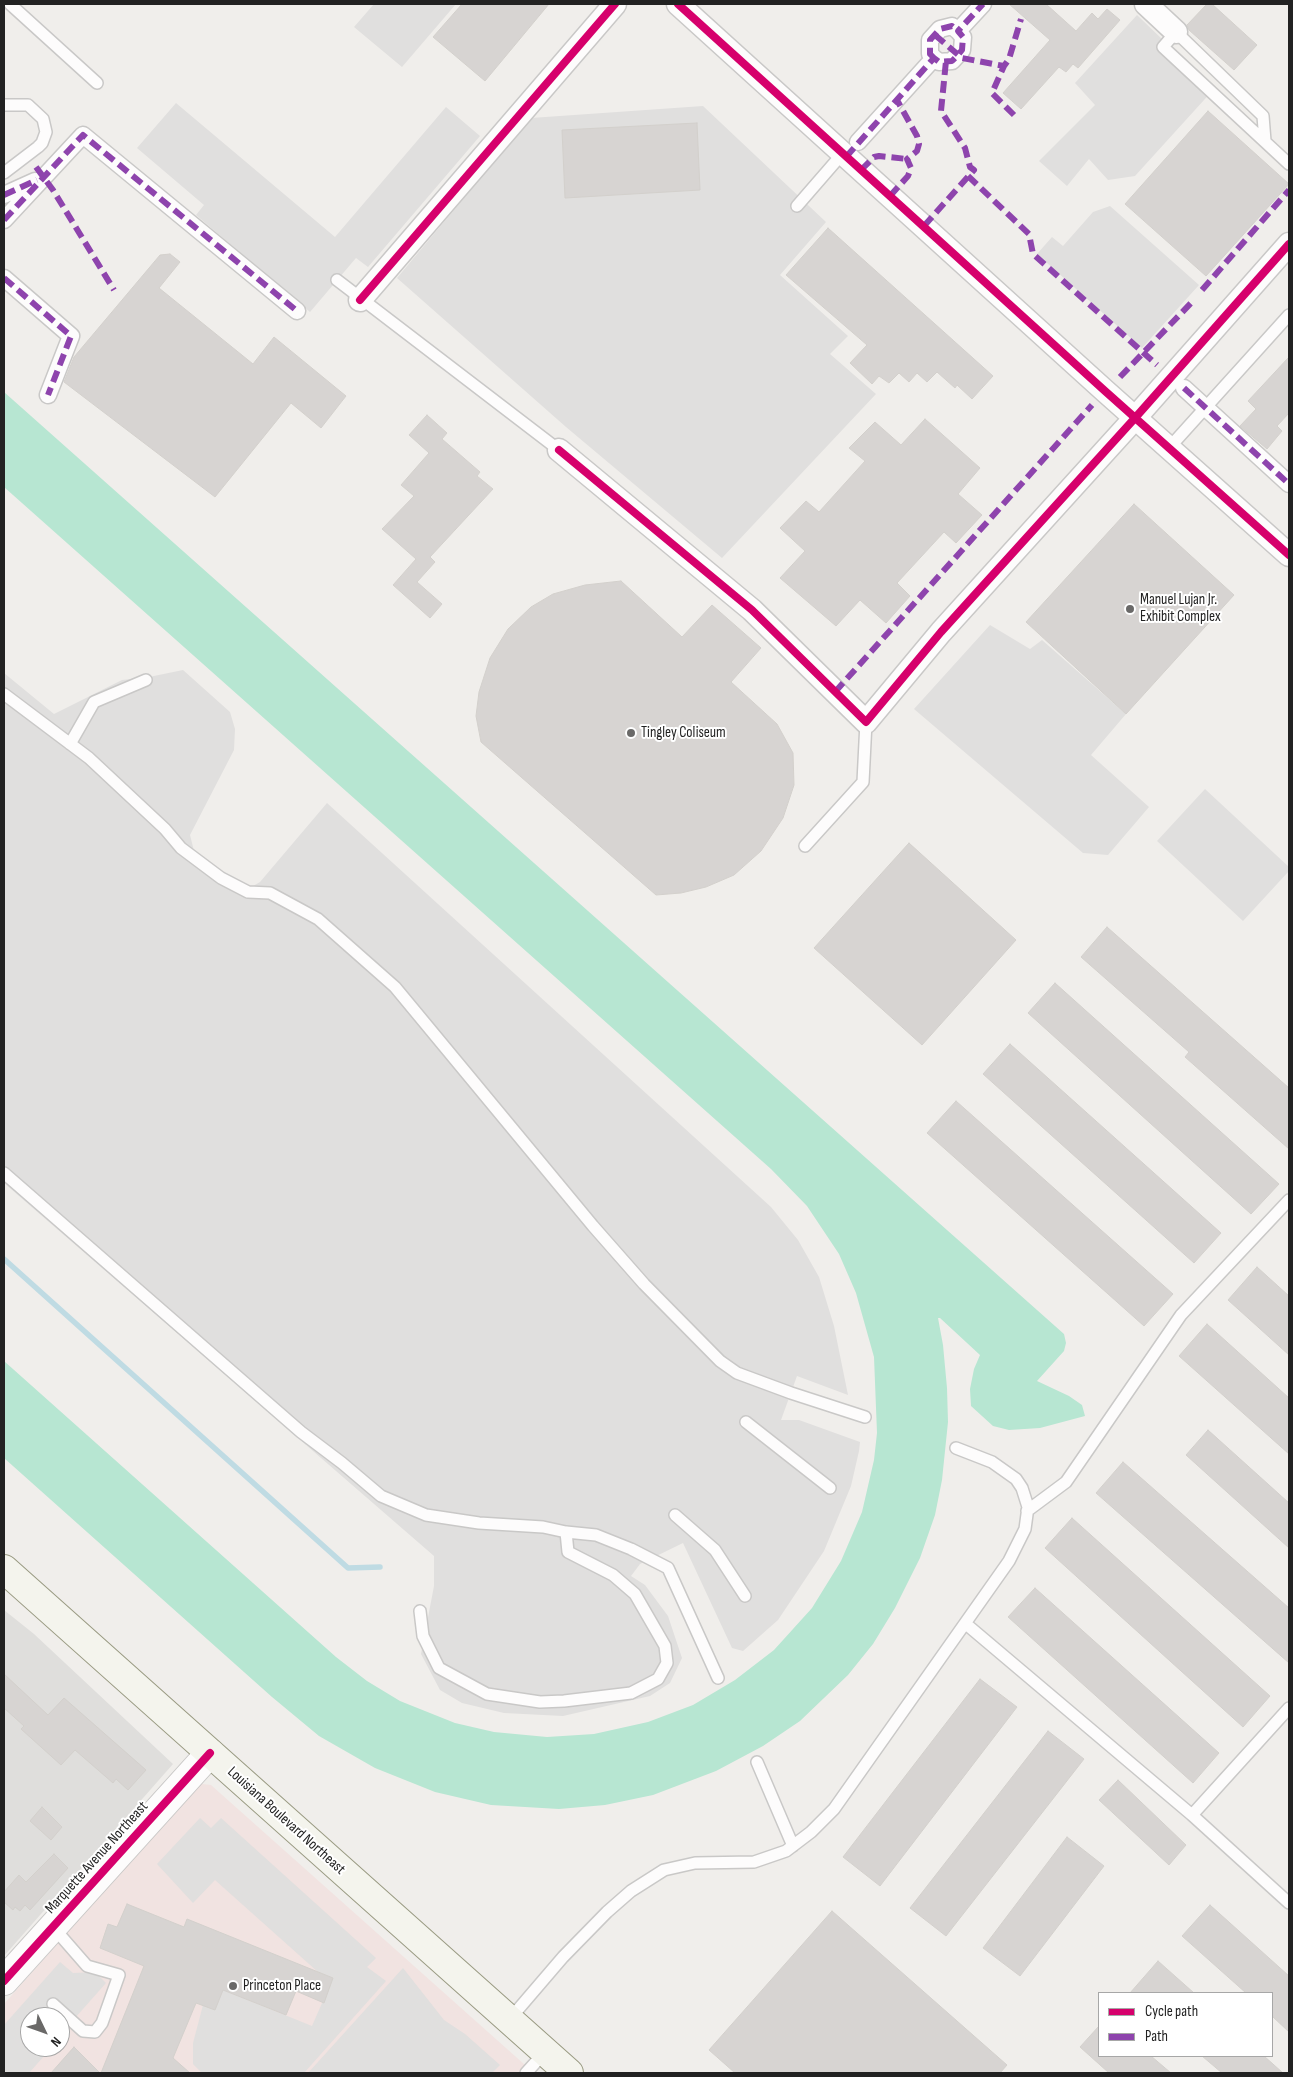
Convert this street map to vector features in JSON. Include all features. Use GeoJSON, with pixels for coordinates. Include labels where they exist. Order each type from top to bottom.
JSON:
{"type":"FeatureCollection","features":[{"type":"Feature","properties":{"kind":"main road","name":"Louisiana Boulevard Northeast"},"geometry":{"type":"LineString","coordinates":[[4,1569],[569,2073]]}},
{"type":"Feature","properties":{"kind":"street"},"geometry":{"type":"LineString","coordinates":[[360,300],[615,4]]}},
{"type":"Feature","properties":{"kind":"street"},"geometry":{"type":"LineString","coordinates":[[678,4],[851,148],[1135,418],[1289,555]]}},
{"type":"Feature","properties":{"kind":"street"},"geometry":{"type":"LineString","coordinates":[[958,31],[983,4]]}},
{"type":"Feature","properties":{"kind":"street"},"geometry":{"type":"LineString","coordinates":[[1146,4],[1176,32]]}},
{"type":"Feature","properties":{"kind":"street"},"geometry":{"type":"LineString","coordinates":[[952,26],[958,31],[963,37],[962,50],[952,61],[939,62],[930,54],[930,40],[940,29],[952,26]]}},
{"type":"Feature","properties":{"kind":"street"},"geometry":{"type":"LineString","coordinates":[[851,148],[934,58]]}},
{"type":"Feature","properties":{"kind":"street"},"geometry":{"type":"LineString","coordinates":[[4,220],[83,135],[297,311]]}},
{"type":"Feature","properties":{"kind":"street"},"geometry":{"type":"LineString","coordinates":[[4,195],[43,177]]}},
{"type":"Feature","properties":{"kind":"street"},"geometry":{"type":"LineString","coordinates":[[559,450],[752,610],[866,722],[941,632],[1135,418],[1289,244]]}},
{"type":"Feature","properties":{"kind":"street"},"geometry":{"type":"LineString","coordinates":[[4,278],[71,336],[48,395]]}},
{"type":"Feature","properties":{"kind":"street"},"geometry":{"type":"LineString","coordinates":[[1184,388],[1289,484]]}},
{"type":"Feature","properties":{"kind":"street","name":"Marquette Avenue Northeast"},"geometry":{"type":"LineString","coordinates":[[7,1972],[52,1927],[210,1753]]}},
{"type":"Feature","properties":{"kind":"lane"},"geometry":{"type":"LineString","coordinates":[[10,4],[97,83]]}},
{"type":"Feature","properties":{"kind":"lane"},"geometry":{"type":"LineString","coordinates":[[1265,141],[1263,116],[1176,32],[1163,47],[1289,164]]}},
{"type":"Feature","properties":{"kind":"lane"},"geometry":{"type":"LineString","coordinates":[[4,105],[28,105],[43,119],[46,132],[38,147],[4,172]]}},
{"type":"Feature","properties":{"kind":"lane"},"geometry":{"type":"LineString","coordinates":[[797,206],[851,148]]}},
{"type":"Feature","properties":{"kind":"lane"},"geometry":{"type":"LineString","coordinates":[[337,280],[360,300],[559,450]]}},
{"type":"Feature","properties":{"kind":"lane"},"geometry":{"type":"LineString","coordinates":[[1170,448],[1289,315]]}},
{"type":"Feature","properties":{"kind":"lane"},"geometry":{"type":"LineString","coordinates":[[70,744],[94,702],[146,680]]}},
{"type":"Feature","properties":{"kind":"lane"},"geometry":{"type":"LineString","coordinates":[[4,694],[70,744],[124,790],[165,829],[181,848],[221,878],[248,892],[270,894],[318,919],[395,987],[593,1226],[644,1284],[720,1361],[736,1373],[865,1417]]}},
{"type":"Feature","properties":{"kind":"lane"},"geometry":{"type":"LineString","coordinates":[[805,846],[863,782],[866,722]]}},
{"type":"Feature","properties":{"kind":"lane"},"geometry":{"type":"LineString","coordinates":[[4,1173],[301,1432],[342,1463],[380,1496],[426,1515],[479,1522],[542,1527],[596,1535],[631,1549],[668,1568],[718,1678]]}},
{"type":"Feature","properties":{"kind":"lane"},"geometry":{"type":"LineString","coordinates":[[1028,1511],[1066,1482],[1181,1315],[1289,1200]]}},
{"type":"Feature","properties":{"kind":"lane"},"geometry":{"type":"LineString","coordinates":[[746,1422],[830,1488]]}},
{"type":"Feature","properties":{"kind":"lane"},"geometry":{"type":"LineString","coordinates":[[509,2020],[563,1957],[607,1912],[631,1891],[664,1870],[695,1863],[754,1862],[786,1851],[811,1832],[834,1808],[1009,1562],[1025,1529],[1028,1507],[1022,1488],[1016,1479],[992,1462],[956,1448]]}},
{"type":"Feature","properties":{"kind":"lane"},"geometry":{"type":"LineString","coordinates":[[676,1515],[715,1550],[745,1596]]}},
{"type":"Feature","properties":{"kind":"lane"},"geometry":{"type":"LineString","coordinates":[[420,1611],[423,1636],[439,1668],[486,1694],[540,1702],[564,1702],[630,1693],[658,1679],[668,1663],[664,1646],[635,1594],[613,1575],[568,1552],[566,1532]]}},
{"type":"Feature","properties":{"kind":"lane"},"geometry":{"type":"LineString","coordinates":[[966,1624],[1192,1815],[1289,1903]]}},
{"type":"Feature","properties":{"kind":"lane"},"geometry":{"type":"LineString","coordinates":[[1192,1815],[1289,1708]]}},
{"type":"Feature","properties":{"kind":"lane"},"geometry":{"type":"LineString","coordinates":[[757,1762],[792,1846]]}},
{"type":"Feature","properties":{"kind":"lane"},"geometry":{"type":"LineString","coordinates":[[52,1927],[87,1966],[119,1976],[102,2023],[95,2032],[83,2031],[53,2004]]}},
{"type":"Feature","properties":{"kind":"lane"},"geometry":{"type":"LineString","coordinates":[[526,2073],[546,2052]]}},
{"type":"Feature","properties":{"kind":"shaded area"},"geometry":{"type":"Polygon","coordinates":[[[374,4],[456,4],[402,67],[354,27],[374,4]]]}},
{"type":"Feature","properties":{"kind":"shaded area"},"geometry":{"type":"Polygon","coordinates":[[[1137,15],[1214,89],[1135,176],[1108,180],[1089,159],[1067,186],[1039,161],[1095,105],[1075,83],[1137,15]]]}},
{"type":"Feature","properties":{"kind":"shaded area"},"geometry":{"type":"Polygon","coordinates":[[[176,103],[335,237],[446,107],[480,136],[368,267],[356,258],[310,312],[196,215],[204,205],[137,148],[176,103]]]}},
{"type":"Feature","properties":{"kind":"shaded area"},"geometry":{"type":"Polygon","coordinates":[[[703,106],[826,222],[780,275],[848,336],[830,354],[876,394],[722,558],[566,427],[397,278],[531,118],[703,106]]]}},
{"type":"Feature","properties":{"kind":"shaded area"},"geometry":{"type":"Polygon","coordinates":[[[1110,206],[1199,285],[1142,348],[1037,254],[1052,237],[1063,246],[1093,212],[1110,206]]]}},
{"type":"Feature","properties":{"kind":"shaded area"},"geometry":{"type":"Polygon","coordinates":[[[990,625],[1030,649],[1042,640],[1126,714],[1091,755],[1149,807],[1108,855],[1083,853],[914,709],[990,625]]]}},
{"type":"Feature","properties":{"kind":"shaded area"},"geometry":{"type":"Polygon","coordinates":[[[183,670],[230,712],[235,729],[234,750],[190,835],[194,851],[242,890],[248,889],[260,882],[327,803],[771,1207],[798,1240],[819,1277],[834,1326],[848,1395],[797,1376],[781,1420],[799,1420],[860,1442],[859,1451],[851,1486],[824,1551],[778,1620],[743,1651],[732,1648],[683,1543],[640,1564],[631,1576],[645,1585],[668,1616],[682,1658],[670,1683],[650,1696],[563,1716],[504,1713],[462,1703],[440,1690],[421,1654],[434,1586],[434,1556],[4,1183],[4,673],[54,714],[122,680],[183,670]]]}},
{"type":"Feature","properties":{"kind":"shaded area"},"geometry":{"type":"Polygon","coordinates":[[[1205,789],[1289,867],[1289,871],[1243,921],[1157,841],[1205,789]]]}},
{"type":"Feature","properties":{"kind":"shaded area"},"geometry":{"type":"Polygon","coordinates":[[[4,1610],[34,1634],[173,1764],[4,1956],[4,1610]]]}},
{"type":"Feature","properties":{"kind":"shaded area"},"geometry":{"type":"Polygon","coordinates":[[[202,1784],[211,1785],[534,2073],[4,2073],[4,2004],[193,1790],[202,1784]]]}},
{"type":"Feature","properties":{"kind":"shaded area"},"geometry":{"type":"Polygon","coordinates":[[[200,1818],[211,1828],[221,1818],[376,1958],[367,1967],[386,1981],[304,2073],[202,2073],[193,2064],[193,2043],[203,2005],[215,2010],[223,1990],[312,2026],[333,1978],[318,1972],[215,1880],[193,1903],[157,1864],[200,1818]]]}},
{"type":"Feature","properties":{"kind":"shaded area"},"geometry":{"type":"Polygon","coordinates":[[[60,1962],[73,1973],[95,1972],[106,1983],[70,2024],[70,2007],[20,2007],[60,1962]]]}},
{"type":"Feature","properties":{"kind":"shaded area"},"geometry":{"type":"Polygon","coordinates":[[[403,1968],[444,2020],[465,2034],[500,2065],[492,2073],[308,2073],[403,1968]]]}},
{"type":"Feature","properties":{"kind":"shaded area"},"geometry":{"type":"Polygon","coordinates":[[[20,2007],[20,2057],[43,2057],[29,2073],[4,2073],[4,2025],[20,2007]]]}},
{"type":"Feature","properties":{"kind":"green space"},"geometry":{"type":"Polygon","coordinates":[[[4,392],[1064,1334],[1066,1343],[1064,1351],[1037,1381],[1069,1396],[1082,1405],[1085,1416],[1040,1428],[1009,1430],[993,1426],[971,1406],[970,1389],[974,1369],[980,1355],[938,1318],[943,1345],[948,1422],[942,1480],[935,1515],[920,1558],[895,1608],[873,1644],[848,1675],[800,1721],[763,1746],[716,1771],[653,1795],[605,1805],[559,1809],[491,1805],[435,1792],[375,1768],[319,1736],[272,1697],[4,1458],[4,1361],[336,1657],[367,1681],[400,1701],[455,1723],[494,1732],[547,1737],[594,1734],[648,1722],[693,1705],[735,1680],[774,1650],[812,1608],[841,1561],[862,1512],[874,1460],[877,1433],[874,1357],[856,1293],[839,1254],[807,1206],[771,1169],[4,487],[4,392]]]}},
{"type":"Feature","properties":{"kind":"building"},"geometry":{"type":"Polygon","coordinates":[[[462,4],[549,4],[485,81],[433,37],[462,4]]]}},
{"type":"Feature","properties":{"kind":"building"},"geometry":{"type":"Polygon","coordinates":[[[1009,4],[1046,4],[1076,31],[1092,13],[1098,19],[1107,9],[1120,20],[1078,68],[1073,64],[1066,72],[1059,67],[1021,109],[1003,93],[1050,40],[1009,4]]]}},
{"type":"Feature","properties":{"kind":"building"},"geometry":{"type":"Polygon","coordinates":[[[1207,4],[1212,4],[1257,45],[1234,70],[1189,30],[1187,25],[1207,4]]]}},
{"type":"Feature","properties":{"kind":"building"},"geometry":{"type":"Polygon","coordinates":[[[1208,111],[1289,184],[1206,276],[1125,204],[1208,111]]]}},
{"type":"Feature","properties":{"kind":"building"},"geometry":{"type":"Polygon","coordinates":[[[697,123],[700,190],[565,198],[562,130],[697,123]]]}},
{"type":"Feature","properties":{"kind":"building"},"geometry":{"type":"Polygon","coordinates":[[[828,228],[993,376],[972,399],[957,385],[955,388],[937,372],[927,382],[917,373],[909,382],[899,373],[889,383],[879,376],[872,384],[850,363],[867,345],[786,275],[828,228]]]}},
{"type":"Feature","properties":{"kind":"building"},"geometry":{"type":"Polygon","coordinates":[[[170,254],[180,262],[159,288],[253,364],[274,337],[346,396],[321,428],[291,403],[215,497],[64,382],[74,357],[160,255],[170,254]]]}},
{"type":"Feature","properties":{"kind":"building"},"geometry":{"type":"Polygon","coordinates":[[[1289,357],[1289,413],[1277,426],[1282,431],[1267,449],[1240,426],[1256,409],[1248,401],[1289,357]]]}},
{"type":"Feature","properties":{"kind":"building"},"geometry":{"type":"Polygon","coordinates":[[[427,415],[447,433],[442,439],[480,472],[477,476],[493,489],[430,557],[435,562],[417,582],[442,604],[430,618],[393,585],[416,559],[382,529],[414,496],[401,485],[429,453],[409,435],[427,415]]]}},
{"type":"Feature","properties":{"kind":"building"},"geometry":{"type":"Polygon","coordinates":[[[925,419],[980,468],[958,494],[982,515],[956,543],[944,532],[897,583],[910,596],[886,623],[860,600],[836,626],[780,578],[805,551],[780,528],[806,501],[819,512],[865,461],[849,448],[875,422],[901,445],[925,419]]]}},
{"type":"Feature","properties":{"kind":"building","name":"Manuel Lujan Jr. Exhibit Complex"},"geometry":{"type":"Polygon","coordinates":[[[1134,504],[1234,595],[1126,714],[1026,622],[1134,504]]]}},
{"type":"Feature","properties":{"kind":"building","name":"Tingley Coliseum"},"geometry":{"type":"Polygon","coordinates":[[[621,581],[682,637],[712,605],[761,648],[731,682],[777,724],[793,753],[794,785],[783,818],[761,851],[734,875],[706,887],[681,893],[656,895],[481,742],[476,716],[479,692],[490,658],[508,629],[531,607],[553,594],[585,585],[621,581]]]}},
{"type":"Feature","properties":{"kind":"building"},"geometry":{"type":"Polygon","coordinates":[[[909,843],[1016,940],[922,1045],[814,948],[909,843]]]}},
{"type":"Feature","properties":{"kind":"building"},"geometry":{"type":"Polygon","coordinates":[[[1107,927],[1289,1088],[1289,1149],[1185,1057],[1189,1052],[1081,957],[1107,927]]]}},
{"type":"Feature","properties":{"kind":"building"},"geometry":{"type":"Polygon","coordinates":[[[1055,983],[1279,1184],[1251,1214],[1028,1013],[1055,983]]]}},
{"type":"Feature","properties":{"kind":"building"},"geometry":{"type":"Polygon","coordinates":[[[1010,1044],[1221,1233],[1194,1263],[983,1074],[1010,1044]]]}},
{"type":"Feature","properties":{"kind":"building"},"geometry":{"type":"Polygon","coordinates":[[[956,1101],[1173,1294],[1144,1326],[927,1133],[956,1101]]]}},
{"type":"Feature","properties":{"kind":"building"},"geometry":{"type":"Polygon","coordinates":[[[1257,1267],[1289,1296],[1289,1355],[1228,1300],[1257,1267]]]}},
{"type":"Feature","properties":{"kind":"building"},"geometry":{"type":"Polygon","coordinates":[[[1207,1324],[1289,1398],[1289,1454],[1179,1356],[1207,1324]]]}},
{"type":"Feature","properties":{"kind":"building"},"geometry":{"type":"Polygon","coordinates":[[[1208,1430],[1289,1503],[1289,1548],[1186,1455],[1208,1430]]]}},
{"type":"Feature","properties":{"kind":"building"},"geometry":{"type":"Polygon","coordinates":[[[1123,1462],[1289,1608],[1289,1663],[1096,1493],[1123,1462]]]}},
{"type":"Feature","properties":{"kind":"building"},"geometry":{"type":"Polygon","coordinates":[[[1072,1518],[1270,1696],[1243,1727],[1045,1548],[1072,1518]]]}},
{"type":"Feature","properties":{"kind":"building"},"geometry":{"type":"Polygon","coordinates":[[[1035,1588],[1219,1753],[1193,1783],[1008,1617],[1035,1588]]]}},
{"type":"Feature","properties":{"kind":"building"},"geometry":{"type":"Polygon","coordinates":[[[4,1674],[48,1715],[64,1698],[146,1770],[128,1790],[116,1779],[113,1783],[75,1750],[61,1765],[21,1729],[24,1726],[4,1708],[4,1674]]]}},
{"type":"Feature","properties":{"kind":"building"},"geometry":{"type":"Polygon","coordinates":[[[980,1679],[1017,1707],[880,1886],[843,1857],[980,1679]]]}},
{"type":"Feature","properties":{"kind":"building"},"geometry":{"type":"Polygon","coordinates":[[[1048,1731],[1084,1759],[946,1936],[910,1908],[1048,1731]]]}},
{"type":"Feature","properties":{"kind":"building"},"geometry":{"type":"Polygon","coordinates":[[[1118,1780],[1186,1845],[1169,1865],[1099,1800],[1118,1780]]]}},
{"type":"Feature","properties":{"kind":"building"},"geometry":{"type":"Polygon","coordinates":[[[42,1807],[62,1827],[51,1840],[30,1821],[42,1807]]]}},
{"type":"Feature","properties":{"kind":"building"},"geometry":{"type":"Polygon","coordinates":[[[1067,1837],[1104,1866],[1020,1976],[983,1948],[1067,1837]]]}},
{"type":"Feature","properties":{"kind":"building"},"geometry":{"type":"Polygon","coordinates":[[[54,1854],[68,1868],[30,1910],[25,1905],[20,1911],[15,1907],[13,1910],[4,1902],[4,1892],[19,1875],[26,1882],[54,1854]]]}},
{"type":"Feature","properties":{"kind":"building","name":"Princeton Place"},"geometry":{"type":"Polygon","coordinates":[[[127,1904],[184,1927],[187,1919],[333,1978],[324,2003],[296,1991],[286,2015],[223,1990],[215,2010],[196,2003],[173,2058],[190,2073],[101,2073],[144,1966],[100,1948],[108,1924],[117,1927],[127,1904]]]}},
{"type":"Feature","properties":{"kind":"building"},"geometry":{"type":"Polygon","coordinates":[[[1210,1905],[1289,1976],[1289,2032],[1273,2017],[1273,1992],[1245,1992],[1182,1936],[1210,1905]]]}},
{"type":"Feature","properties":{"kind":"building"},"geometry":{"type":"Polygon","coordinates":[[[832,1911],[1007,2065],[1000,2073],[735,2073],[709,2050],[832,1911]]]}},
{"type":"Feature","properties":{"kind":"building"},"geometry":{"type":"Polygon","coordinates":[[[1158,1961],[1193,1992],[1131,1992],[1158,1961]]]}},
{"type":"Feature","properties":{"kind":"building"},"geometry":{"type":"Polygon","coordinates":[[[1098,2027],[1098,2057],[1152,2057],[1171,2073],[1109,2073],[1080,2047],[1098,2027]]]}},
{"type":"Feature","properties":{"kind":"building"},"geometry":{"type":"Polygon","coordinates":[[[74,2047],[100,2073],[51,2073],[65,2057],[70,2057],[70,2052],[74,2047]]]}},
{"type":"Feature","properties":{"kind":"building"},"geometry":{"type":"Polygon","coordinates":[[[1203,2057],[1265,2057],[1283,2073],[1222,2073],[1203,2057]]]}},
{"type":"Feature","properties":{"kind":"waterway"},"geometry":{"type":"LineString","coordinates":[[4,1259],[348,1568],[380,1567]]}},
{"type":"Feature","properties":{"kind":"marked path"},"geometry":{"type":"LineString","coordinates":[[846,157],[934,58],[939,62],[952,61],[958,55],[962,50],[963,37],[958,31],[983,4]]}},
{"type":"Feature","properties":{"kind":"marked path"},"geometry":{"type":"LineString","coordinates":[[1014,115],[992,93],[1009,59],[1021,19]]}},
{"type":"Feature","properties":{"kind":"marked path"},"geometry":{"type":"LineString","coordinates":[[934,58],[930,54],[930,40],[940,29],[952,26],[958,31]]}},
{"type":"Feature","properties":{"kind":"marked path"},"geometry":{"type":"LineString","coordinates":[[935,35],[962,58],[1004,66]]}},
{"type":"Feature","properties":{"kind":"marked path"},"geometry":{"type":"LineString","coordinates":[[924,226],[974,170],[970,167],[965,148],[941,111],[946,61]]}},
{"type":"Feature","properties":{"kind":"marked path"},"geometry":{"type":"LineString","coordinates":[[890,196],[908,176],[911,168],[907,159],[917,151],[919,144],[917,136],[897,100]]}},
{"type":"Feature","properties":{"kind":"marked path"},"geometry":{"type":"LineString","coordinates":[[4,220],[83,135],[297,311]]}},
{"type":"Feature","properties":{"kind":"marked path"},"geometry":{"type":"LineString","coordinates":[[861,170],[874,157],[907,159]]}},
{"type":"Feature","properties":{"kind":"marked path"},"geometry":{"type":"LineString","coordinates":[[36,167],[53,190],[114,290]]}},
{"type":"Feature","properties":{"kind":"marked path"},"geometry":{"type":"LineString","coordinates":[[968,176],[1029,234],[1033,254],[1157,365]]}},
{"type":"Feature","properties":{"kind":"marked path"},"geometry":{"type":"LineString","coordinates":[[4,195],[37,180]]}},
{"type":"Feature","properties":{"kind":"marked path"},"geometry":{"type":"LineString","coordinates":[[1202,290],[1289,190]]}},
{"type":"Feature","properties":{"kind":"marked path"},"geometry":{"type":"LineString","coordinates":[[4,278],[71,336],[48,395]]}},
{"type":"Feature","properties":{"kind":"marked path"},"geometry":{"type":"LineString","coordinates":[[1120,377],[1191,303]]}},
{"type":"Feature","properties":{"kind":"marked path"},"geometry":{"type":"LineString","coordinates":[[1184,388],[1289,484]]}},
{"type":"Feature","properties":{"kind":"marked path"},"geometry":{"type":"LineString","coordinates":[[835,692],[1092,405]]}},
{"type":"Feature","properties":{"kind":"cycle path"},"geometry":{"type":"LineString","coordinates":[[360,300],[615,4]]}},
{"type":"Feature","properties":{"kind":"cycle path"},"geometry":{"type":"LineString","coordinates":[[678,4],[1289,555]]}},
{"type":"Feature","properties":{"kind":"cycle path"},"geometry":{"type":"LineString","coordinates":[[559,450],[752,610],[866,722],[941,632],[1135,418],[1289,244]]}},
{"type":"Feature","properties":{"kind":"cycle path"},"geometry":{"type":"LineString","coordinates":[[4,1981],[210,1753]]}},
{"type":"Feature","properties":{"kind":"place","name":"Manuel Lujan Jr. Exhibit Complex"},"geometry":{"type":"Point","coordinates":[1130,609]}},
{"type":"Feature","properties":{"kind":"place","name":"Tingley Coliseum"},"geometry":{"type":"Point","coordinates":[631,733]}},
{"type":"Feature","properties":{"kind":"place","name":"Princeton Place"},"geometry":{"type":"Point","coordinates":[233,1986]}}]}
